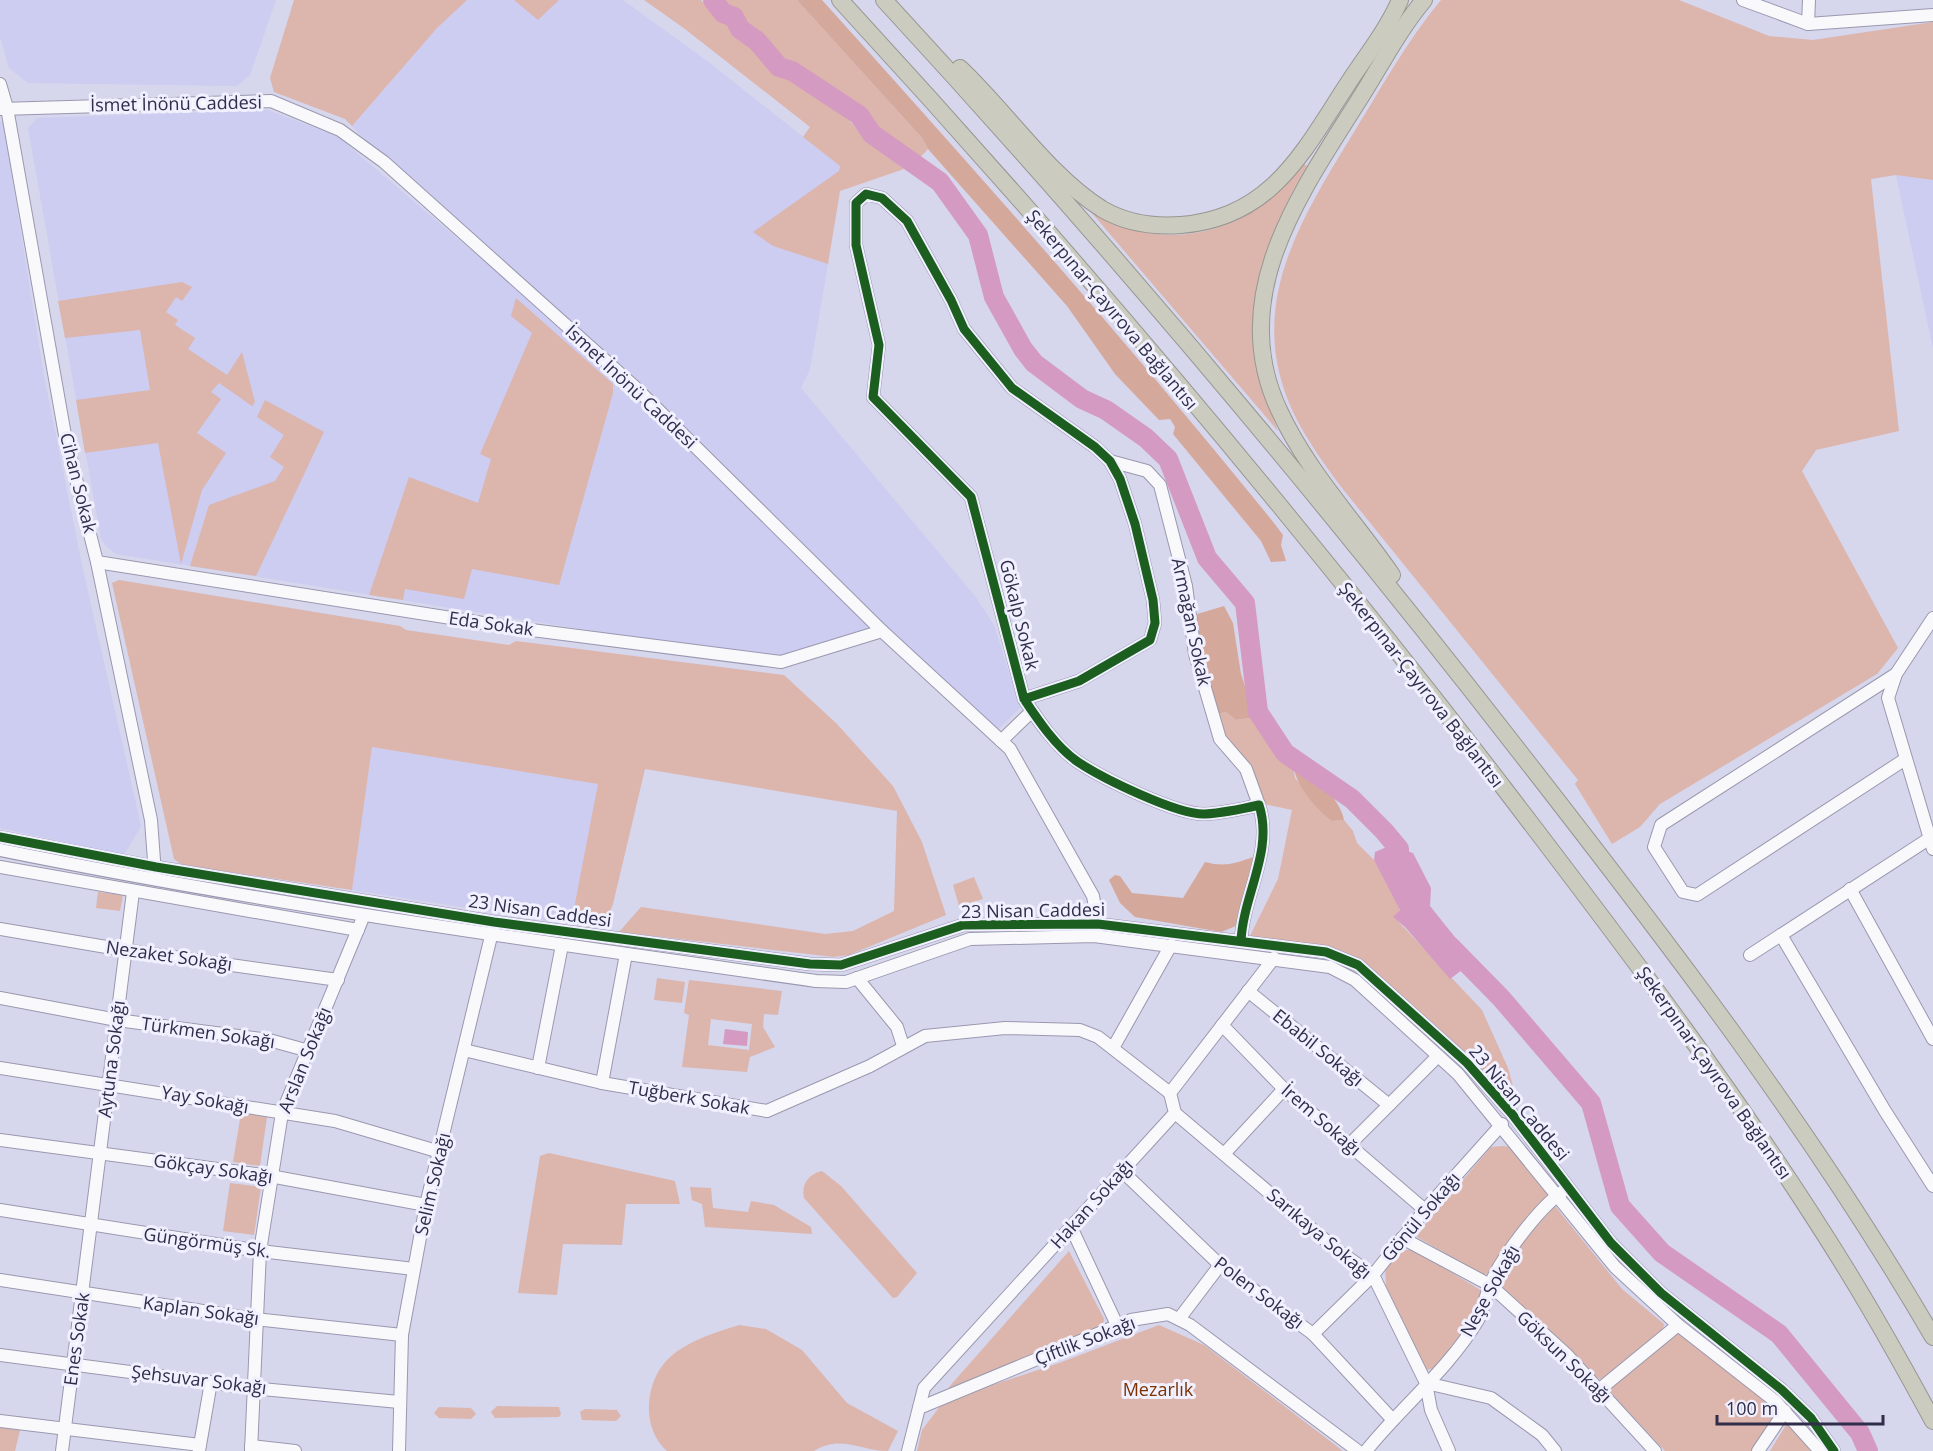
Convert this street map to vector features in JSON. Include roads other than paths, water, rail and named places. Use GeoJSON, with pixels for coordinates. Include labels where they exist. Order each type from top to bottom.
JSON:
{"type":"FeatureCollection","features":[{"type":"Feature","properties":{"kind":"highway","name":"Şekerpınar-Çayırova Bağlantısı"},"geometry":{"type":"LineString","coordinates":[[840,0],[1042,226],[1183,392],[1343,585],[1483,762],[1664,1000],[1746,1117],[1851,1276],[1933,1421]]}},
{"type":"Feature","properties":{"kind":"highway","name":"Şekerpınar-Çayırova Bağlantısı"},"geometry":{"type":"LineString","coordinates":[[884,0],[953,74],[1185,341],[1456,670],[1652,921],[1735,1034],[1839,1185],[1933,1337]]}},
{"type":"Feature","properties":{"kind":"highway"},"geometry":{"type":"LineString","coordinates":[[884,0],[986,93],[1080,193],[1113,213],[1139,223],[1158,226],[1203,223],[1229,216],[1272,189],[1298,161],[1400,0]]}},
{"type":"Feature","properties":{"kind":"highway"},"geometry":{"type":"LineString","coordinates":[[1424,0],[1316,168],[1282,229],[1266,276],[1262,344],[1264,364],[1278,409],[1304,457],[1364,534],[1456,670]]}},
{"type":"Feature","properties":{"kind":"street"},"geometry":{"type":"LineString","coordinates":[[1743,0],[1808,24],[1933,15]]}},
{"type":"Feature","properties":{"kind":"street"},"geometry":{"type":"LineString","coordinates":[[1808,24],[1809,0]]}},
{"type":"Feature","properties":{"kind":"street","name":"Cihan Sokak"},"geometry":{"type":"LineString","coordinates":[[0,84],[65,435],[97,562],[151,820],[156,867],[153,881]]}},
{"type":"Feature","properties":{"kind":"street","name":"İsmet İnönü Caddesi"},"geometry":{"type":"LineString","coordinates":[[3,108],[271,101],[340,130],[384,162],[636,387],[882,631],[1010,749],[1093,896],[1096,930]]}},
{"type":"Feature","properties":{"kind":"street","name":"Gökalp Sokak"},"geometry":{"type":"LineString","coordinates":[[1110,461],[1095,447],[1012,388],[964,329],[951,300],[907,221],[882,198],[866,195],[856,203],[856,246],[879,345],[873,397],[971,497],[1024,699],[1032,711],[1041,724],[1076,761],[1182,811],[1204,814],[1259,805]]}},
{"type":"Feature","properties":{"kind":"street"},"geometry":{"type":"LineString","coordinates":[[1024,699],[1079,681],[1150,640],[1155,623],[1153,600],[1135,524],[1120,479],[1110,461]]}},
{"type":"Feature","properties":{"kind":"street","name":"Armağan Sokak"},"geometry":{"type":"LineString","coordinates":[[1110,461],[1147,471],[1160,485],[1186,586],[1195,654],[1220,739],[1246,769],[1259,805]]}},
{"type":"Feature","properties":{"kind":"street","name":"Eda Sokak"},"geometry":{"type":"LineString","coordinates":[[97,562],[508,627],[781,662],[882,631]]}},
{"type":"Feature","properties":{"kind":"street"},"geometry":{"type":"LineString","coordinates":[[1904,760],[1698,895],[1683,892],[1654,847],[1661,825],[1896,674],[1930,634],[1933,618]]}},
{"type":"Feature","properties":{"kind":"street"},"geometry":{"type":"LineString","coordinates":[[1750,955],[1850,889],[1931,843],[1904,760],[1888,698],[1896,674]]}},
{"type":"Feature","properties":{"kind":"street"},"geometry":{"type":"LineString","coordinates":[[1001,741],[1032,711]]}},
{"type":"Feature","properties":{"kind":"street"},"geometry":{"type":"LineString","coordinates":[[1241,941],[1242,920],[1261,861],[1265,822],[1259,805]]}},
{"type":"Feature","properties":{"kind":"street","name":"23 Nisan Caddesi"},"geometry":{"type":"LineString","coordinates":[[0,837],[156,867],[494,922],[810,964],[841,965],[963,925],[1096,930],[1241,941],[1330,967],[1355,980],[1458,1074],[1502,1124],[1557,1196],[1616,1267],[1678,1325],[1785,1411],[1820,1451]]}},
{"type":"Feature","properties":{"kind":"street","name":"23 Nisan Caddesi"},"geometry":{"type":"LineString","coordinates":[[0,850],[153,881],[364,915],[816,981],[846,982],[970,939],[1096,930],[1171,945],[1274,952],[1326,952],[1359,965],[1467,1063],[1512,1114],[1611,1243],[1661,1293],[1782,1390],[1811,1418],[1834,1451]]}},
{"type":"Feature","properties":{"kind":"street"},"geometry":{"type":"LineString","coordinates":[[0,867],[358,930]]}},
{"type":"Feature","properties":{"kind":"street"},"geometry":{"type":"LineString","coordinates":[[1850,889],[1933,1038]]}},
{"type":"Feature","properties":{"kind":"street","name":"Aytuna Sokağı"},"geometry":{"type":"LineString","coordinates":[[92,1226],[124,950],[133,892]]}},
{"type":"Feature","properties":{"kind":"street","name":"Arslan Sokağı"},"geometry":{"type":"LineString","coordinates":[[251,1449],[255,1319],[260,1251],[270,1176],[282,1113],[364,915]]}},
{"type":"Feature","properties":{"kind":"street","name":"Selim Sokağı"},"geometry":{"type":"LineString","coordinates":[[399,1451],[402,1335],[426,1205],[494,922]]}},
{"type":"Feature","properties":{"kind":"street","name":"Nezaket Sokağı"},"geometry":{"type":"LineString","coordinates":[[0,929],[124,950],[338,980]]}},
{"type":"Feature","properties":{"kind":"street"},"geometry":{"type":"LineString","coordinates":[[1781,935],[1885,1112],[1928,1170],[1933,1186]]}},
{"type":"Feature","properties":{"kind":"street"},"geometry":{"type":"LineString","coordinates":[[538,1068],[562,945]]}},
{"type":"Feature","properties":{"kind":"street"},"geometry":{"type":"LineString","coordinates":[[1113,1048],[1171,945]]}},
{"type":"Feature","properties":{"kind":"street"},"geometry":{"type":"LineString","coordinates":[[1170,1093],[1248,991],[1274,952]]}},
{"type":"Feature","properties":{"kind":"street"},"geometry":{"type":"LineString","coordinates":[[602,1083],[626,954]]}},
{"type":"Feature","properties":{"kind":"street"},"geometry":{"type":"LineString","coordinates":[[857,978],[897,1027],[903,1046],[925,1036],[1005,1028],[1080,1030],[1098,1037],[1170,1093],[1175,1113]]}},
{"type":"Feature","properties":{"kind":"street","name":"Ebabil Sokağı"},"geometry":{"type":"LineString","coordinates":[[1248,991],[1389,1105]]}},
{"type":"Feature","properties":{"kind":"street","name":"Türkmen Sokağı"},"geometry":{"type":"LineString","coordinates":[[0,998],[117,1020],[269,1040],[309,1051]]}},
{"type":"Feature","properties":{"kind":"street","name":"İrem Sokağı"},"geometry":{"type":"LineString","coordinates":[[1222,1024],[1284,1089],[1425,1210]]}},
{"type":"Feature","properties":{"kind":"street","name":"Tuğberk Sokak"},"geometry":{"type":"LineString","coordinates":[[464,1050],[602,1083],[767,1111],[870,1066],[903,1046]]}},
{"type":"Feature","properties":{"kind":"street"},"geometry":{"type":"LineString","coordinates":[[1349,1145],[1438,1056]]}},
{"type":"Feature","properties":{"kind":"street","name":"Yay Sokağı"},"geometry":{"type":"LineString","coordinates":[[0,1068],[335,1122],[440,1152]]}},
{"type":"Feature","properties":{"kind":"street"},"geometry":{"type":"LineString","coordinates":[[1224,1154],[1284,1089]]}},
{"type":"Feature","properties":{"kind":"street","name":"Sarıkaya Sokağı"},"geometry":{"type":"LineString","coordinates":[[1175,1113],[1337,1250],[1373,1275],[1426,1383],[1431,1410],[1449,1451]]}},
{"type":"Feature","properties":{"kind":"street","name":"Hakan Sokağı"},"geometry":{"type":"LineString","coordinates":[[908,1451],[924,1388],[1175,1113]]}},
{"type":"Feature","properties":{"kind":"street","name":"Gönül Sokağı"},"geometry":{"type":"LineString","coordinates":[[1313,1334],[1373,1275],[1425,1210],[1502,1124]]}},
{"type":"Feature","properties":{"kind":"street","name":"Gökçay Sokağı"},"geometry":{"type":"LineString","coordinates":[[0,1140],[270,1176],[426,1205]]}},
{"type":"Feature","properties":{"kind":"street","name":"Polen Sokağı"},"geometry":{"type":"LineString","coordinates":[[1122,1171],[1220,1265],[1313,1334],[1392,1419]]}},
{"type":"Feature","properties":{"kind":"street","name":"Neşe Sokağı"},"geometry":{"type":"LineString","coordinates":[[1366,1451],[1392,1419],[1408,1407],[1426,1383],[1445,1367],[1480,1318],[1490,1285],[1507,1253],[1557,1196],[1569,1188]]}},
{"type":"Feature","properties":{"kind":"street","name":"Güngörmüş Sk."},"geometry":{"type":"LineString","coordinates":[[0,1210],[260,1251],[414,1269]]}},
{"type":"Feature","properties":{"kind":"street","name":"Enes Sokak"},"geometry":{"type":"LineString","coordinates":[[62,1451],[92,1226]]}},
{"type":"Feature","properties":{"kind":"street"},"geometry":{"type":"LineString","coordinates":[[1071,1227],[1117,1325]]}},
{"type":"Feature","properties":{"kind":"street","name":"Göksun Sokağı"},"geometry":{"type":"LineString","coordinates":[[1402,1238],[1490,1285],[1600,1389],[1654,1451]]}},
{"type":"Feature","properties":{"kind":"street"},"geometry":{"type":"LineString","coordinates":[[1179,1319],[1220,1265]]}},
{"type":"Feature","properties":{"kind":"street","name":"Kaplan Sokağı"},"geometry":{"type":"LineString","coordinates":[[0,1281],[255,1319],[402,1335]]}},
{"type":"Feature","properties":{"kind":"street","name":"Çiftlik Sokağı"},"geometry":{"type":"LineString","coordinates":[[919,1408],[1117,1325],[1131,1320],[1168,1314],[1190,1324],[1359,1451]]}},
{"type":"Feature","properties":{"kind":"street"},"geometry":{"type":"LineString","coordinates":[[1600,1389],[1678,1325]]}},
{"type":"Feature","properties":{"kind":"street","name":"Şehsuvar Sokağı"},"geometry":{"type":"LineString","coordinates":[[0,1354],[252,1388],[399,1402]]}},
{"type":"Feature","properties":{"kind":"street"},"geometry":{"type":"LineString","coordinates":[[0,1421],[138,1437],[200,1448],[211,1382]]}},
{"type":"Feature","properties":{"kind":"street"},"geometry":{"type":"LineString","coordinates":[[1426,1383],[1491,1398],[1542,1435],[1556,1451]]}},
{"type":"Feature","properties":{"kind":"street"},"geometry":{"type":"LineString","coordinates":[[1758,1451],[1785,1411]]}},
{"type":"Feature","properties":{"kind":"street"},"geometry":{"type":"LineString","coordinates":[[135,1451],[138,1437]]}},
{"type":"Feature","properties":{"kind":"street"},"geometry":{"type":"LineString","coordinates":[[251,1449],[295,1451]]}},
{"type":"Feature","properties":{"kind":"waterway"},"geometry":{"type":"LineString","coordinates":[[713,0],[723,13],[734,17],[740,29],[757,41],[779,67],[792,71],[859,115],[872,134],[940,182],[978,235],[994,297],[1023,349],[1034,363],[1082,399],[1106,410],[1146,438],[1168,459],[1207,558],[1245,603],[1258,712],[1285,753],[1352,799],[1384,831],[1399,849],[1400,875]]}},
{"type":"Feature","properties":{"kind":"waterway"},"geometry":{"type":"LineString","coordinates":[[1450,946],[1501,998],[1591,1103],[1620,1206],[1662,1253],[1779,1334],[1860,1433],[1868,1451]]}},
{"type":"Feature","properties":{"kind":"park label","name":"Mezarlık"},"geometry":{"type":"Point","coordinates":[1158,1390]}}]}
